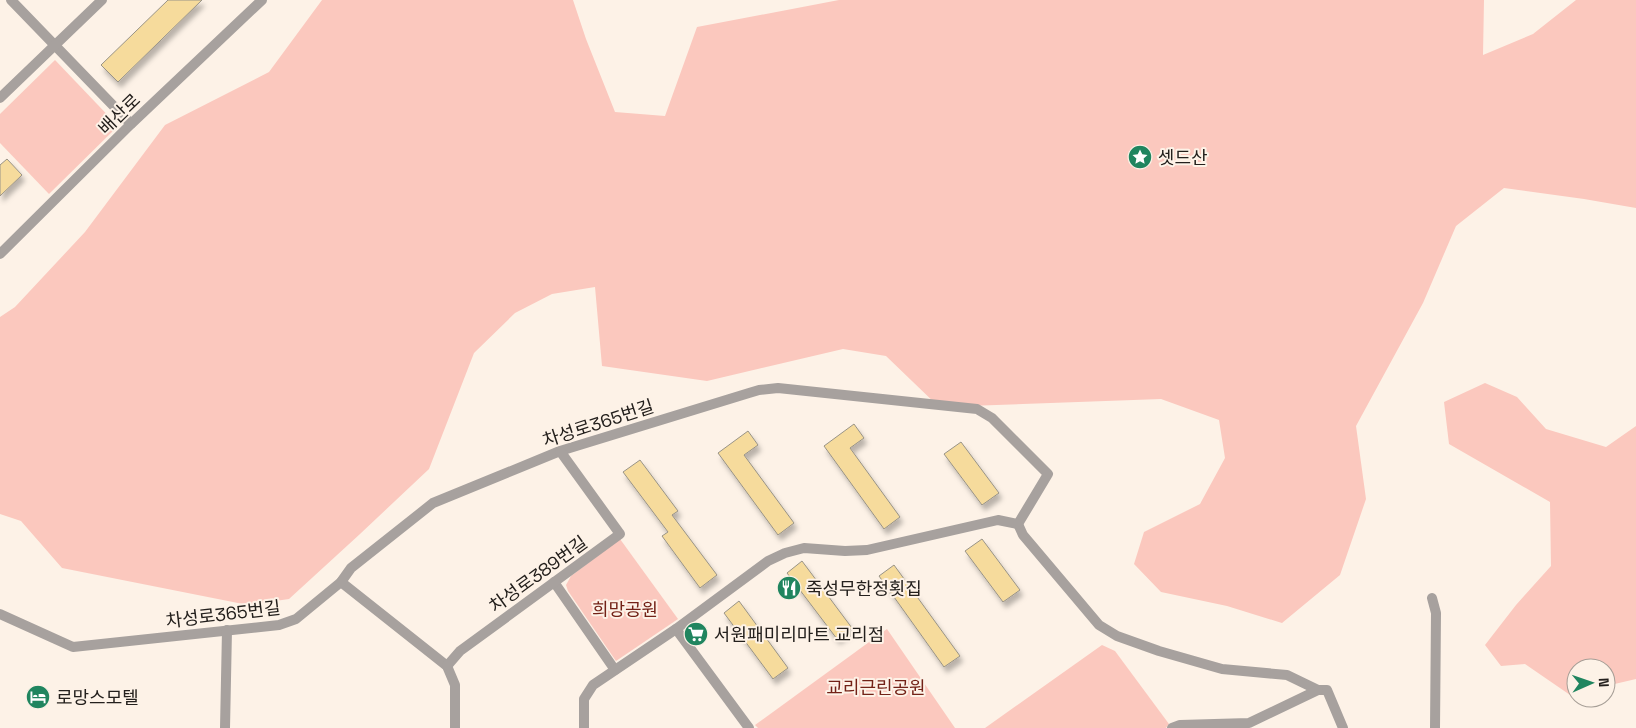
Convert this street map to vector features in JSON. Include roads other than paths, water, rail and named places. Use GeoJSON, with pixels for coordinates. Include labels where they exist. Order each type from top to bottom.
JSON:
{"type":"FeatureCollection","features":[{"type":"Feature","properties":{"kind":"street"},"geometry":{"type":"LineString","coordinates":[[11,0],[131,124]]}},
{"type":"Feature","properties":{"kind":"street"},"geometry":{"type":"LineString","coordinates":[[0,98],[102,0]]}},
{"type":"Feature","properties":{"kind":"street","name":"배산로"},"geometry":{"type":"LineString","coordinates":[[0,254],[131,124],[262,0]]}},
{"type":"Feature","properties":{"kind":"street","name":"차성로365번길"},"geometry":{"type":"LineString","coordinates":[[0,614],[73,647],[280,626],[296,619],[342,582],[351,568],[433,503],[560,451],[768,388],[977,409],[992,418],[1048,474],[1018,524]]}},
{"type":"Feature","properties":{"kind":"street","name":"차성로389번길"},"geometry":{"type":"LineString","coordinates":[[447,666],[460,652],[620,534],[560,451]]}},
{"type":"Feature","properties":{"kind":"street"},"geometry":{"type":"LineString","coordinates":[[584,728],[584,699],[593,685],[676,629],[768,560],[804,548],[845,551],[867,550],[998,520],[1018,524],[1023,535],[1100,624],[1117,636],[1159,652],[1222,669],[1287,675],[1318,690]]}},
{"type":"Feature","properties":{"kind":"street"},"geometry":{"type":"LineString","coordinates":[[342,582],[447,666],[455,685],[455,728]]}},
{"type":"Feature","properties":{"kind":"street"},"geometry":{"type":"LineString","coordinates":[[554,582],[615,670]]}},
{"type":"Feature","properties":{"kind":"street"},"geometry":{"type":"LineString","coordinates":[[1432,598],[1436,613],[1434,728]]}},
{"type":"Feature","properties":{"kind":"street"},"geometry":{"type":"LineString","coordinates":[[676,629],[749,728]]}},
{"type":"Feature","properties":{"kind":"street"},"geometry":{"type":"LineString","coordinates":[[225,728],[227,630]]}},
{"type":"Feature","properties":{"kind":"street"},"geometry":{"type":"LineString","coordinates":[[1172,728],[1180,725],[1249,723],[1318,690],[1327,690],[1343,728]]}},
{"type":"Feature","properties":{"kind":"place","name":"셋드산"},"geometry":{"type":"Point","coordinates":[1140,157]}},
{"type":"Feature","properties":{"kind":"place","name":"죽성무한정횟집"},"geometry":{"type":"Point","coordinates":[789,588]}},
{"type":"Feature","properties":{"kind":"place","name":"서원패미리마트 교리점"},"geometry":{"type":"Point","coordinates":[696,634]}},
{"type":"Feature","properties":{"kind":"place","name":"로망스모텔"},"geometry":{"type":"Point","coordinates":[38,697]}},
{"type":"Feature","properties":{"kind":"park label","name":"희망공원"},"geometry":{"type":"Point","coordinates":[625,609]}},
{"type":"Feature","properties":{"kind":"park label","name":"교리근린공원"},"geometry":{"type":"Point","coordinates":[876,687]}}]}
